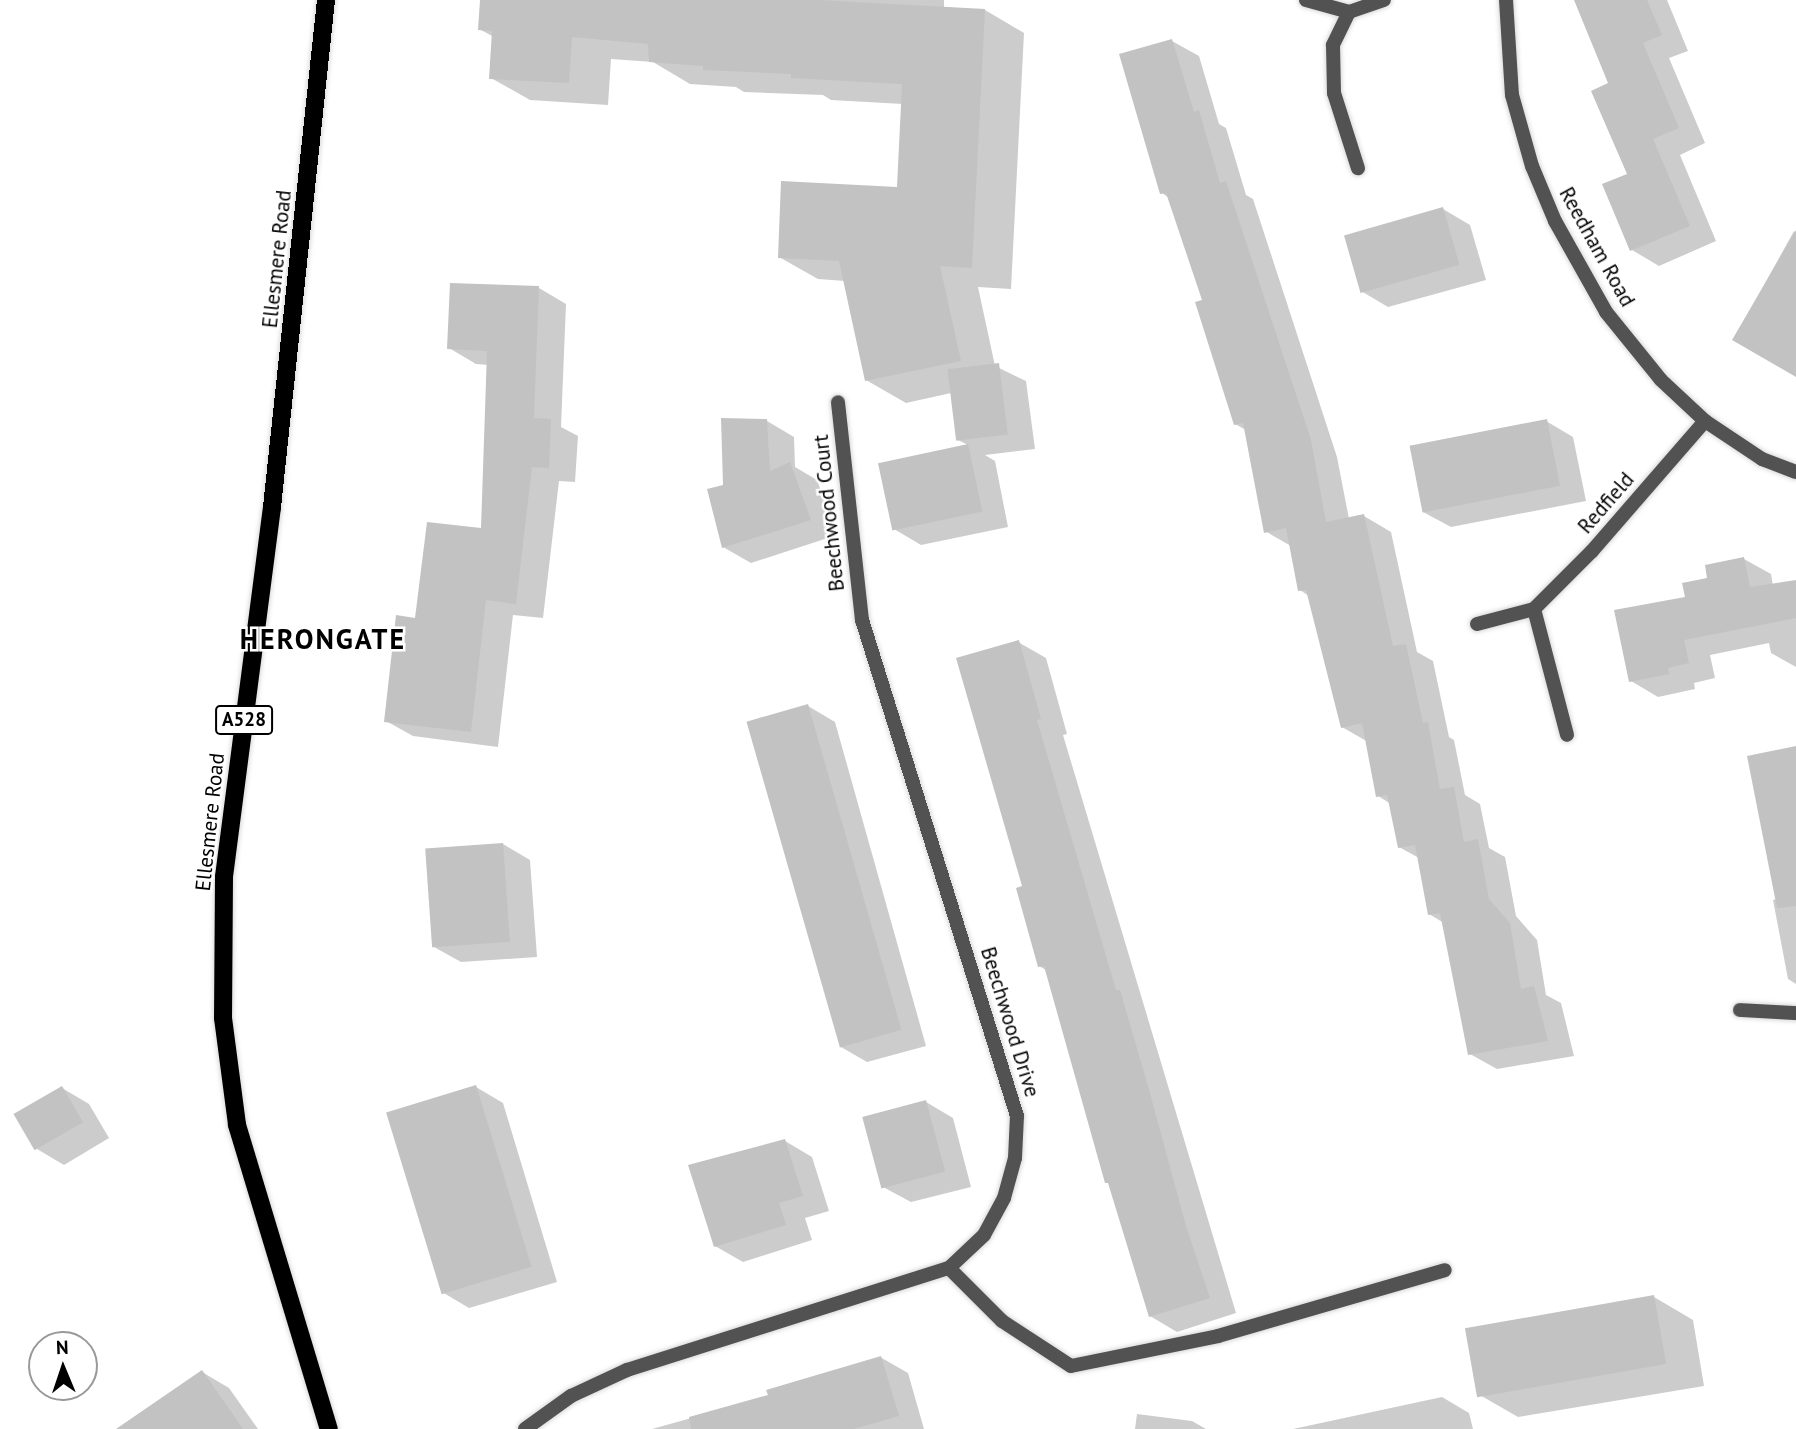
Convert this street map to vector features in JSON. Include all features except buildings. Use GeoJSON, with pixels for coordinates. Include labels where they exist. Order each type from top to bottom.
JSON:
{"type":"FeatureCollection","features":[{"type":"Feature","properties":{"kind":"main road","name":"Ellesmere Road"},"geometry":{"type":"LineString","coordinates":[[326,0],[275,481],[224,877],[223,1018],[237,1125],[330,1429]]}},
{"type":"Feature","properties":{"kind":"street"},"geometry":{"type":"LineString","coordinates":[[1306,0],[1349,12],[1384,0]]}},
{"type":"Feature","properties":{"kind":"street","name":"Reedham Road"},"geometry":{"type":"LineString","coordinates":[[1506,0],[1513,94],[1532,166],[1555,221],[1606,312],[1661,380],[1704,421],[1762,458],[1796,472]]}},
{"type":"Feature","properties":{"kind":"street"},"geometry":{"type":"LineString","coordinates":[[1349,12],[1333,45],[1334,93],[1358,168]]}},
{"type":"Feature","properties":{"kind":"street","name":"Beechwood Court"},"geometry":{"type":"LineString","coordinates":[[838,402],[862,620]]}},
{"type":"Feature","properties":{"kind":"street","name":"Redfield"},"geometry":{"type":"LineString","coordinates":[[1534,609],[1592,551],[1704,421]]}},
{"type":"Feature","properties":{"kind":"street"},"geometry":{"type":"LineString","coordinates":[[1477,624],[1534,609],[1567,735]]}},
{"type":"Feature","properties":{"kind":"street","name":"Beechwood Drive"},"geometry":{"type":"LineString","coordinates":[[525,1429],[571,1396],[627,1370],[949,1268],[984,1235],[1004,1198],[1015,1158],[1017,1116],[862,620]]}},
{"type":"Feature","properties":{"kind":"street"},"geometry":{"type":"LineString","coordinates":[[1740,1010],[1796,1013]]}},
{"type":"Feature","properties":{"kind":"street"},"geometry":{"type":"LineString","coordinates":[[949,1268],[1002,1321],[1071,1366],[1218,1336],[1445,1270]]}},
{"type":"Feature","properties":{"kind":"district","name":"HERONGATE"},"geometry":{"type":"Point","coordinates":[323,639]}}]}
